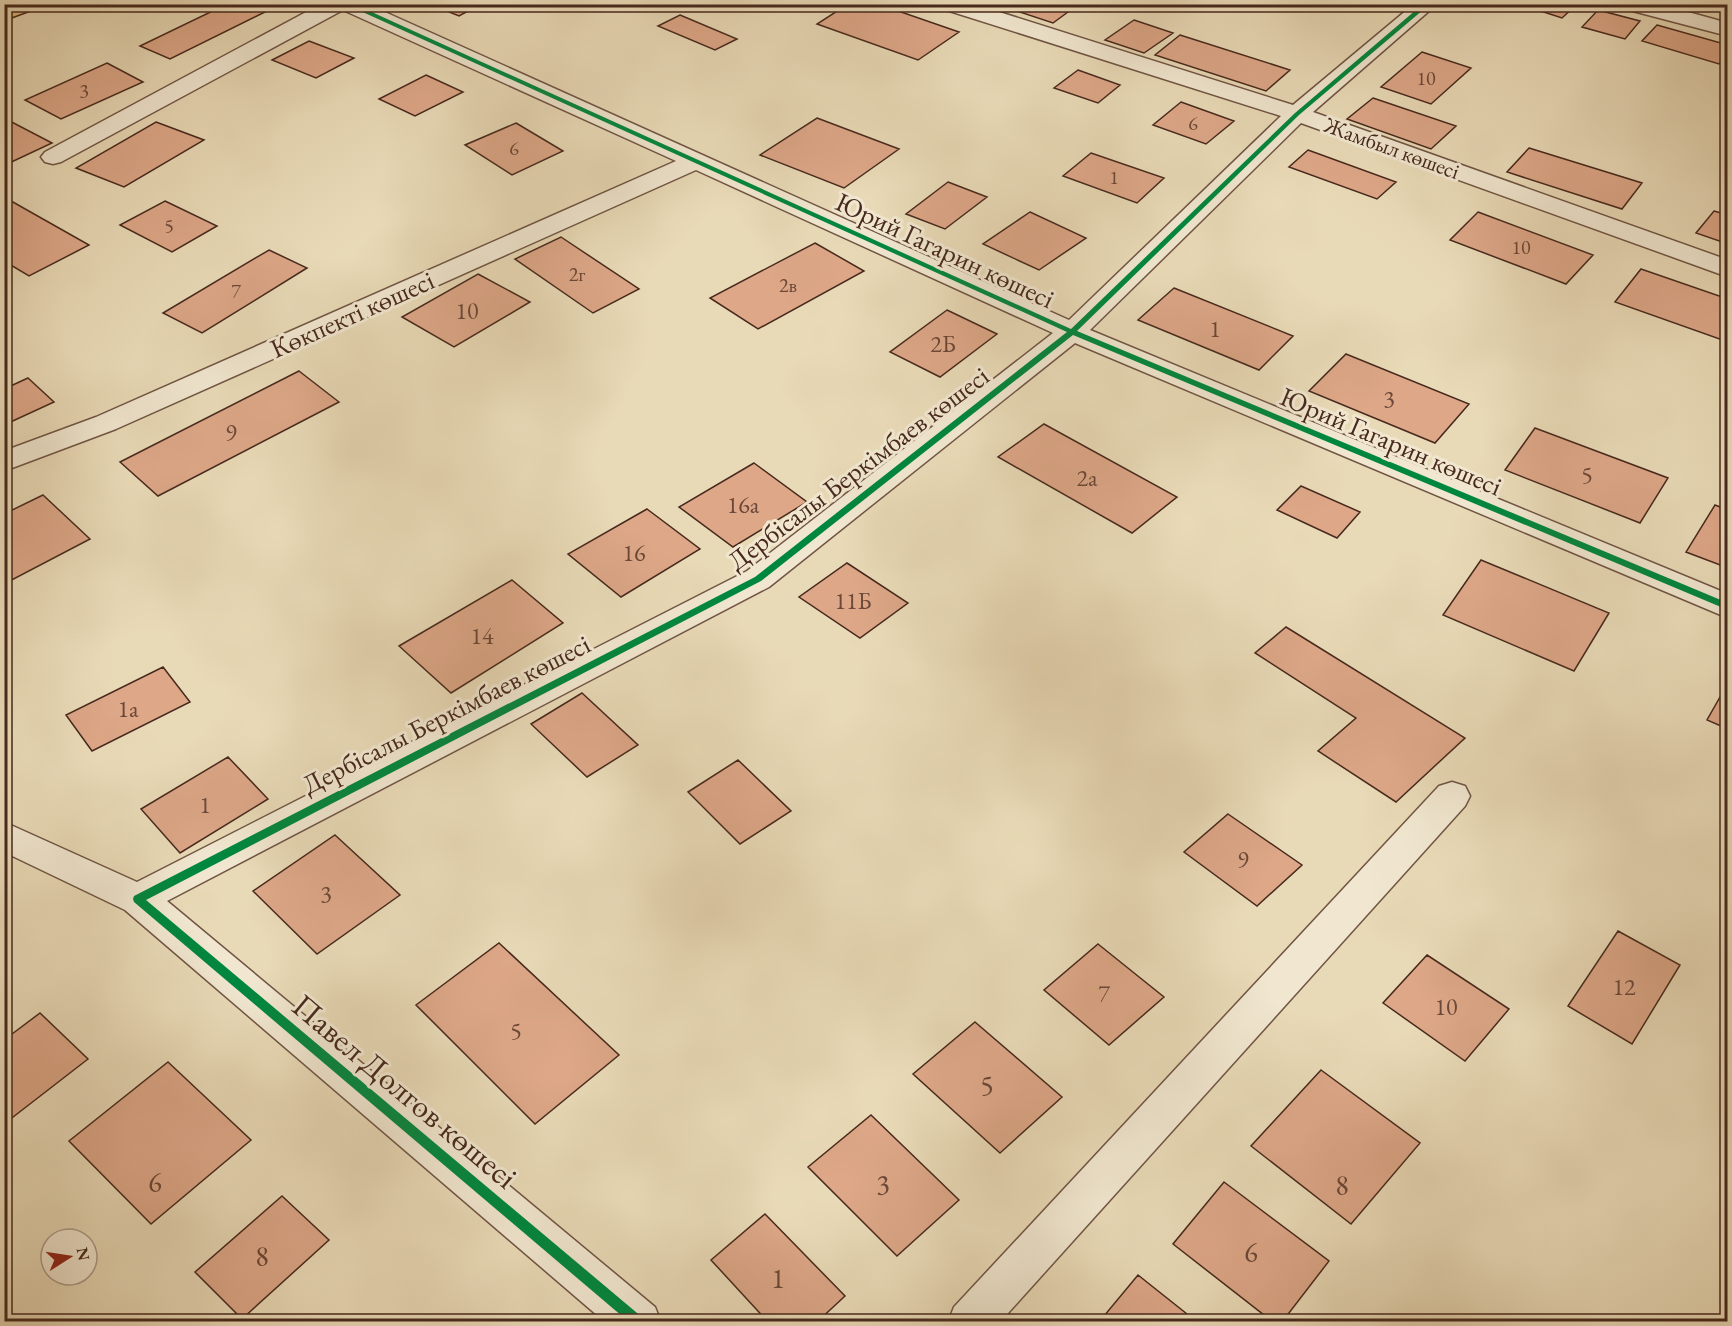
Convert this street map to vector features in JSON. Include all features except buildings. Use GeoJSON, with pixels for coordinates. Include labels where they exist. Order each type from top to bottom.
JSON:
{"type":"FeatureCollection","features":[{"type":"Feature","properties":{"kind":"highway"},"geometry":{"type":"LineString","coordinates":[[4,14],[26,4]]}},
{"type":"Feature","properties":{"kind":"street"},"geometry":{"type":"LineString","coordinates":[[52,157],[338,4]]}},
{"type":"Feature","properties":{"kind":"street","name":"Юрий Гагарин көшесі"},"geometry":{"type":"LineString","coordinates":[[348,4],[1072,332],[1728,606]]}},
{"type":"Feature","properties":{"kind":"street","name":"Жамбыл көшесі"},"geometry":{"type":"LineString","coordinates":[[951,4],[1297,114],[1728,269]]}},
{"type":"Feature","properties":{"kind":"street","name":"Дербісалы Беркімбаев көшесі"},"geometry":{"type":"LineString","coordinates":[[138,899],[758,579],[1072,332],[1297,114],[1427,4]]}},
{"type":"Feature","properties":{"kind":"street"},"geometry":{"type":"LineString","coordinates":[[1633,4],[1728,30]]}},
{"type":"Feature","properties":{"kind":"street","name":"Көкпекті көшесі"},"geometry":{"type":"LineString","coordinates":[[4,462],[106,423],[697,161]]}},
{"type":"Feature","properties":{"kind":"street"},"geometry":{"type":"LineString","coordinates":[[970,1322],[1452,796]]}},
{"type":"Feature","properties":{"kind":"street","name":"Павел Долгов көшесі"},"geometry":{"type":"LineString","coordinates":[[4,836],[138,899],[639,1322]]}},
{"type":"Feature","properties":{"kind":"cycle path"},"geometry":{"type":"LineString","coordinates":[[348,4],[1072,332],[1728,607]]}},
{"type":"Feature","properties":{"kind":"cycle path"},"geometry":{"type":"LineString","coordinates":[[639,1322],[138,899],[758,579],[1072,332],[1297,114],[1427,4]]}}]}
